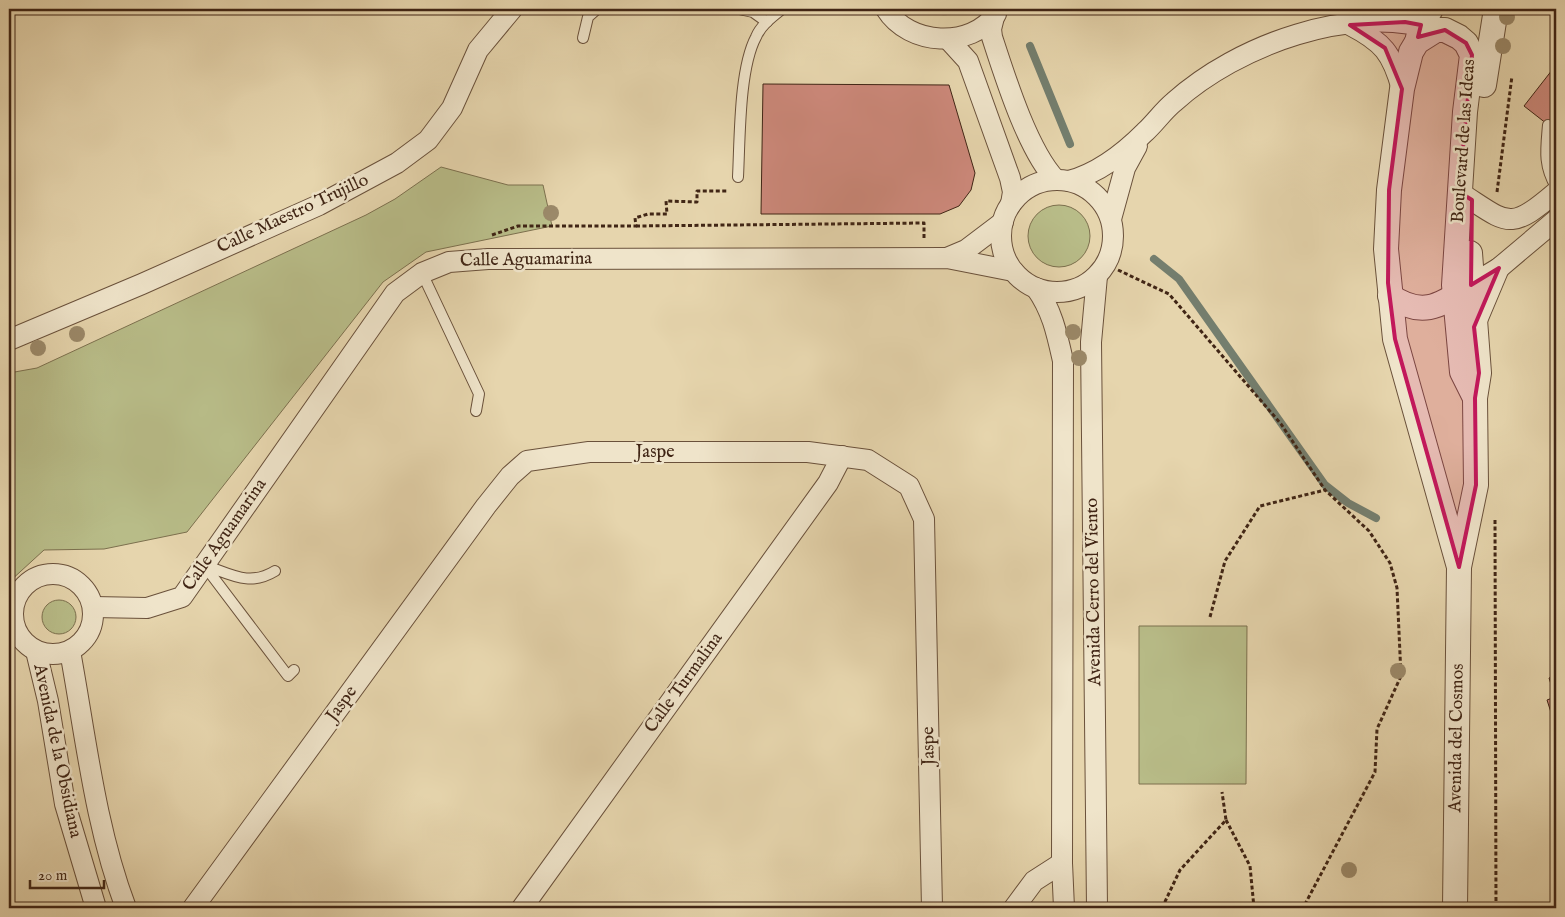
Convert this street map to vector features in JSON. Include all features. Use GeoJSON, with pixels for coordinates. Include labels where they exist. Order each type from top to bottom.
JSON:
{"type":"FeatureCollection","features":[{"type":"Feature","properties":{"kind":"street","name":"Calle Maestro Trujillo"},"geometry":{"type":"LineString","coordinates":[[9,340],[142,284],[319,205],[397,163],[428,140],[452,108],[478,50],[512,9]]}},
{"type":"Feature","properties":{"kind":"street"},"geometry":{"type":"LineString","coordinates":[[1496,9],[1466,196],[1494,216],[1508,221],[1529,214],[1556,192]]}},
{"type":"Feature","properties":{"kind":"street"},"geometry":{"type":"LineString","coordinates":[[885,10],[901,25],[915,33],[931,38],[948,39],[965,36],[980,28],[997,13]]}},
{"type":"Feature","properties":{"kind":"street"},"geometry":{"type":"LineString","coordinates":[[948,39],[968,61],[1010,178],[1012,192],[1002,248],[1013,271],[1023,282],[1036,288],[1062,293],[1075,290],[1102,270],[1112,250],[1114,234],[1111,219],[1105,206],[1096,194],[1084,186],[1063,180],[1036,155],[992,37],[990,29],[997,13]]}},
{"type":"Feature","properties":{"kind":"street"},"geometry":{"type":"LineString","coordinates":[[1007,213],[1023,191],[1039,183],[1088,176],[1106,166],[1145,133],[1173,102],[1200,81],[1232,62],[1292,36],[1343,25],[1390,21],[1426,26],[1411,52],[1402,89],[1389,190],[1386,249],[1390,296],[1402,304],[1430,308],[1445,303],[1499,268],[1556,220]]}},
{"type":"Feature","properties":{"kind":"street"},"geometry":{"type":"LineString","coordinates":[[1343,25],[1374,38],[1385,48],[1396,69],[1402,89]]}},
{"type":"Feature","properties":{"kind":"street","name":"Boulevard de las Ideas"},"geometry":{"type":"LineString","coordinates":[[1426,26],[1445,30],[1459,37],[1466,43],[1472,55],[1465,112],[1466,196],[1463,291]]}},
{"type":"Feature","properties":{"kind":"street"},"geometry":{"type":"LineString","coordinates":[[1111,219],[1124,168],[1145,133]]}},
{"type":"Feature","properties":{"kind":"street","name":"Calle Aguamarina"},"geometry":{"type":"LineString","coordinates":[[947,258],[966,250],[1007,213]]}},
{"type":"Feature","properties":{"kind":"street","name":"Calle Aguamarina"},"geometry":{"type":"LineString","coordinates":[[93,608],[147,608],[182,597],[395,293],[422,273],[449,262],[488,259],[947,258],[1013,271]]}},
{"type":"Feature","properties":{"kind":"street"},"geometry":{"type":"LineString","coordinates":[[1474,326],[1499,268]]}},
{"type":"Feature","properties":{"kind":"street","name":"Avenida Cerro del Viento"},"geometry":{"type":"LineString","coordinates":[[1097,908],[1091,342],[1102,270]]}},
{"type":"Feature","properties":{"kind":"street","name":"Avenida Cerro del Viento"},"geometry":{"type":"LineString","coordinates":[[1036,288],[1047,303],[1054,321],[1063,361],[1062,863],[1064,908]]}},
{"type":"Feature","properties":{"kind":"street","name":"Avenida del Cosmos"},"geometry":{"type":"LineString","coordinates":[[1455,908],[1459,567],[1476,485],[1475,398],[1479,373],[1474,326],[1463,291]]}},
{"type":"Feature","properties":{"kind":"street","name":"Avenida del Cosmos"},"geometry":{"type":"LineString","coordinates":[[1463,291],[1462,372],[1475,398]]}},
{"type":"Feature","properties":{"kind":"street","name":"Avenida del Cosmos"},"geometry":{"type":"LineString","coordinates":[[1390,296],[1395,339],[1459,567]]}},
{"type":"Feature","properties":{"kind":"street","name":"Jaspe"},"geometry":{"type":"LineString","coordinates":[[194,908],[486,506],[510,476],[527,461],[589,452],[808,452],[868,460],[909,486],[924,519],[932,908]]}},
{"type":"Feature","properties":{"kind":"street","name":"Calle Turmalina"},"geometry":{"type":"LineString","coordinates":[[522,908],[828,483],[842,456]]}},
{"type":"Feature","properties":{"kind":"street"},"geometry":{"type":"LineString","coordinates":[[49,574],[66,576],[78,582],[88,594],[93,608],[92,625],[86,637],[70,651],[45,654],[36,651],[24,643],[16,631],[11,618],[14,603],[21,590],[36,578],[49,574]]}},
{"type":"Feature","properties":{"kind":"street","name":"Avenida de la Obsidiana"},"geometry":{"type":"LineString","coordinates":[[36,651],[48,701],[65,804],[96,908]]}},
{"type":"Feature","properties":{"kind":"street","name":"Avenida de la Obsidiana"},"geometry":{"type":"LineString","coordinates":[[70,651],[88,762],[111,868],[126,908]]}},
{"type":"Feature","properties":{"kind":"street"},"geometry":{"type":"LineString","coordinates":[[1014,908],[1034,881],[1062,863]]}},
{"type":"Feature","properties":{"kind":"lane"},"geometry":{"type":"LineString","coordinates":[[583,38],[588,17],[597,9]]}},
{"type":"Feature","properties":{"kind":"lane"},"geometry":{"type":"LineString","coordinates":[[738,9],[753,12],[767,22]]}},
{"type":"Feature","properties":{"kind":"lane"},"geometry":{"type":"LineString","coordinates":[[738,176],[747,56],[756,35],[782,9]]}},
{"type":"Feature","properties":{"kind":"lane"},"geometry":{"type":"LineString","coordinates":[[1343,25],[1382,9]]}},
{"type":"Feature","properties":{"kind":"lane"},"geometry":{"type":"LineString","coordinates":[[1548,125],[1546,152],[1548,173],[1556,187]]}},
{"type":"Feature","properties":{"kind":"lane"},"geometry":{"type":"LineString","coordinates":[[422,273],[479,394],[476,411]]}},
{"type":"Feature","properties":{"kind":"lane"},"geometry":{"type":"LineString","coordinates":[[204,565],[248,580],[263,579],[275,571]]}},
{"type":"Feature","properties":{"kind":"lane"},"geometry":{"type":"LineString","coordinates":[[204,565],[288,676],[294,670]]}},
{"type":"Feature","properties":{"kind":"path"},"geometry":{"type":"LineString","coordinates":[[1497,196],[1513,68]]}},
{"type":"Feature","properties":{"kind":"path"},"geometry":{"type":"LineString","coordinates":[[636,226],[635,218],[648,214],[667,214],[666,201],[697,202],[697,191],[727,191],[738,176]]}},
{"type":"Feature","properties":{"kind":"path"},"geometry":{"type":"LineString","coordinates":[[488,259],[487,236],[518,226],[924,223],[924,259]]}},
{"type":"Feature","properties":{"kind":"path"},"geometry":{"type":"LineString","coordinates":[[1102,270],[1169,294],[1281,424],[1325,490],[1370,531],[1390,562],[1397,588],[1401,676],[1377,729],[1375,772],[1303,908]]}},
{"type":"Feature","properties":{"kind":"path"},"geometry":{"type":"LineString","coordinates":[[1210,617],[1225,561],[1260,506],[1325,490]]}},
{"type":"Feature","properties":{"kind":"path"},"geometry":{"type":"LineString","coordinates":[[1495,514],[1496,908]]}},
{"type":"Feature","properties":{"kind":"path"},"geometry":{"type":"LineString","coordinates":[[1222,792],[1226,820],[1250,866],[1254,908]]}},
{"type":"Feature","properties":{"kind":"path"},"geometry":{"type":"LineString","coordinates":[[1162,908],[1180,870],[1226,820]]}},
{"type":"Feature","properties":{"kind":"highlighted area"},"geometry":{"type":"Polygon","coordinates":[[[1405,22],[1421,25],[1418,37],[1445,30],[1466,43],[1472,55],[1459,192],[1472,200],[1471,285],[1499,268],[1474,327],[1479,373],[1475,398],[1476,485],[1459,567],[1395,339],[1388,283],[1389,190],[1402,89],[1385,48],[1350,25],[1405,22]]]}},
{"type":"Feature","properties":{"kind":"green space"},"geometry":{"type":"Polygon","coordinates":[[[921,9],[966,9],[944,15],[921,9]]]}},
{"type":"Feature","properties":{"kind":"green space"},"geometry":{"type":"Polygon","coordinates":[[[441,167],[508,185],[543,185],[552,226],[426,252],[383,282],[187,532],[104,549],[44,550],[9,582],[9,373],[37,368],[366,215],[395,199],[441,167]]]}},
{"type":"Feature","properties":{"kind":"green space"},"geometry":{"type":"Polygon","coordinates":[[[1059,205],[1071,207],[1081,214],[1088,224],[1090,236],[1088,248],[1081,258],[1071,265],[1059,267],[1047,265],[1037,258],[1030,248],[1028,236],[1030,224],[1037,214],[1047,207],[1059,205]]]}},
{"type":"Feature","properties":{"kind":"green space"},"geometry":{"type":"Polygon","coordinates":[[[59,600],[66,601],[71,605],[75,610],[75,624],[71,629],[66,633],[59,634],[52,633],[47,629],[43,624],[42,617],[43,610],[47,605],[52,601],[59,600]]]}},
{"type":"Feature","properties":{"kind":"green space"},"geometry":{"type":"Polygon","coordinates":[[[1139,626],[1247,626],[1246,784],[1139,784],[1139,626]]]}},
{"type":"Feature","properties":{"kind":"building"},"geometry":{"type":"Polygon","coordinates":[[[1556,65],[1556,131],[1524,106],[1556,65]]]}},
{"type":"Feature","properties":{"kind":"building"},"geometry":{"type":"Polygon","coordinates":[[[763,84],[949,85],[975,173],[971,190],[959,206],[940,214],[761,214],[763,84]]]}},
{"type":"Feature","properties":{"kind":"building"},"geometry":{"type":"Polygon","coordinates":[[[1556,669],[1556,728],[1547,700],[1555,697],[1549,678],[1554,676],[1552,670],[1556,669]]]}},
{"type":"Feature","properties":{"kind":"waterway"},"geometry":{"type":"LineString","coordinates":[[1030,46],[1070,144]]}},
{"type":"Feature","properties":{"kind":"waterway"},"geometry":{"type":"LineString","coordinates":[[1154,259],[1179,279],[1325,485],[1348,503],[1376,518]]}}]}
